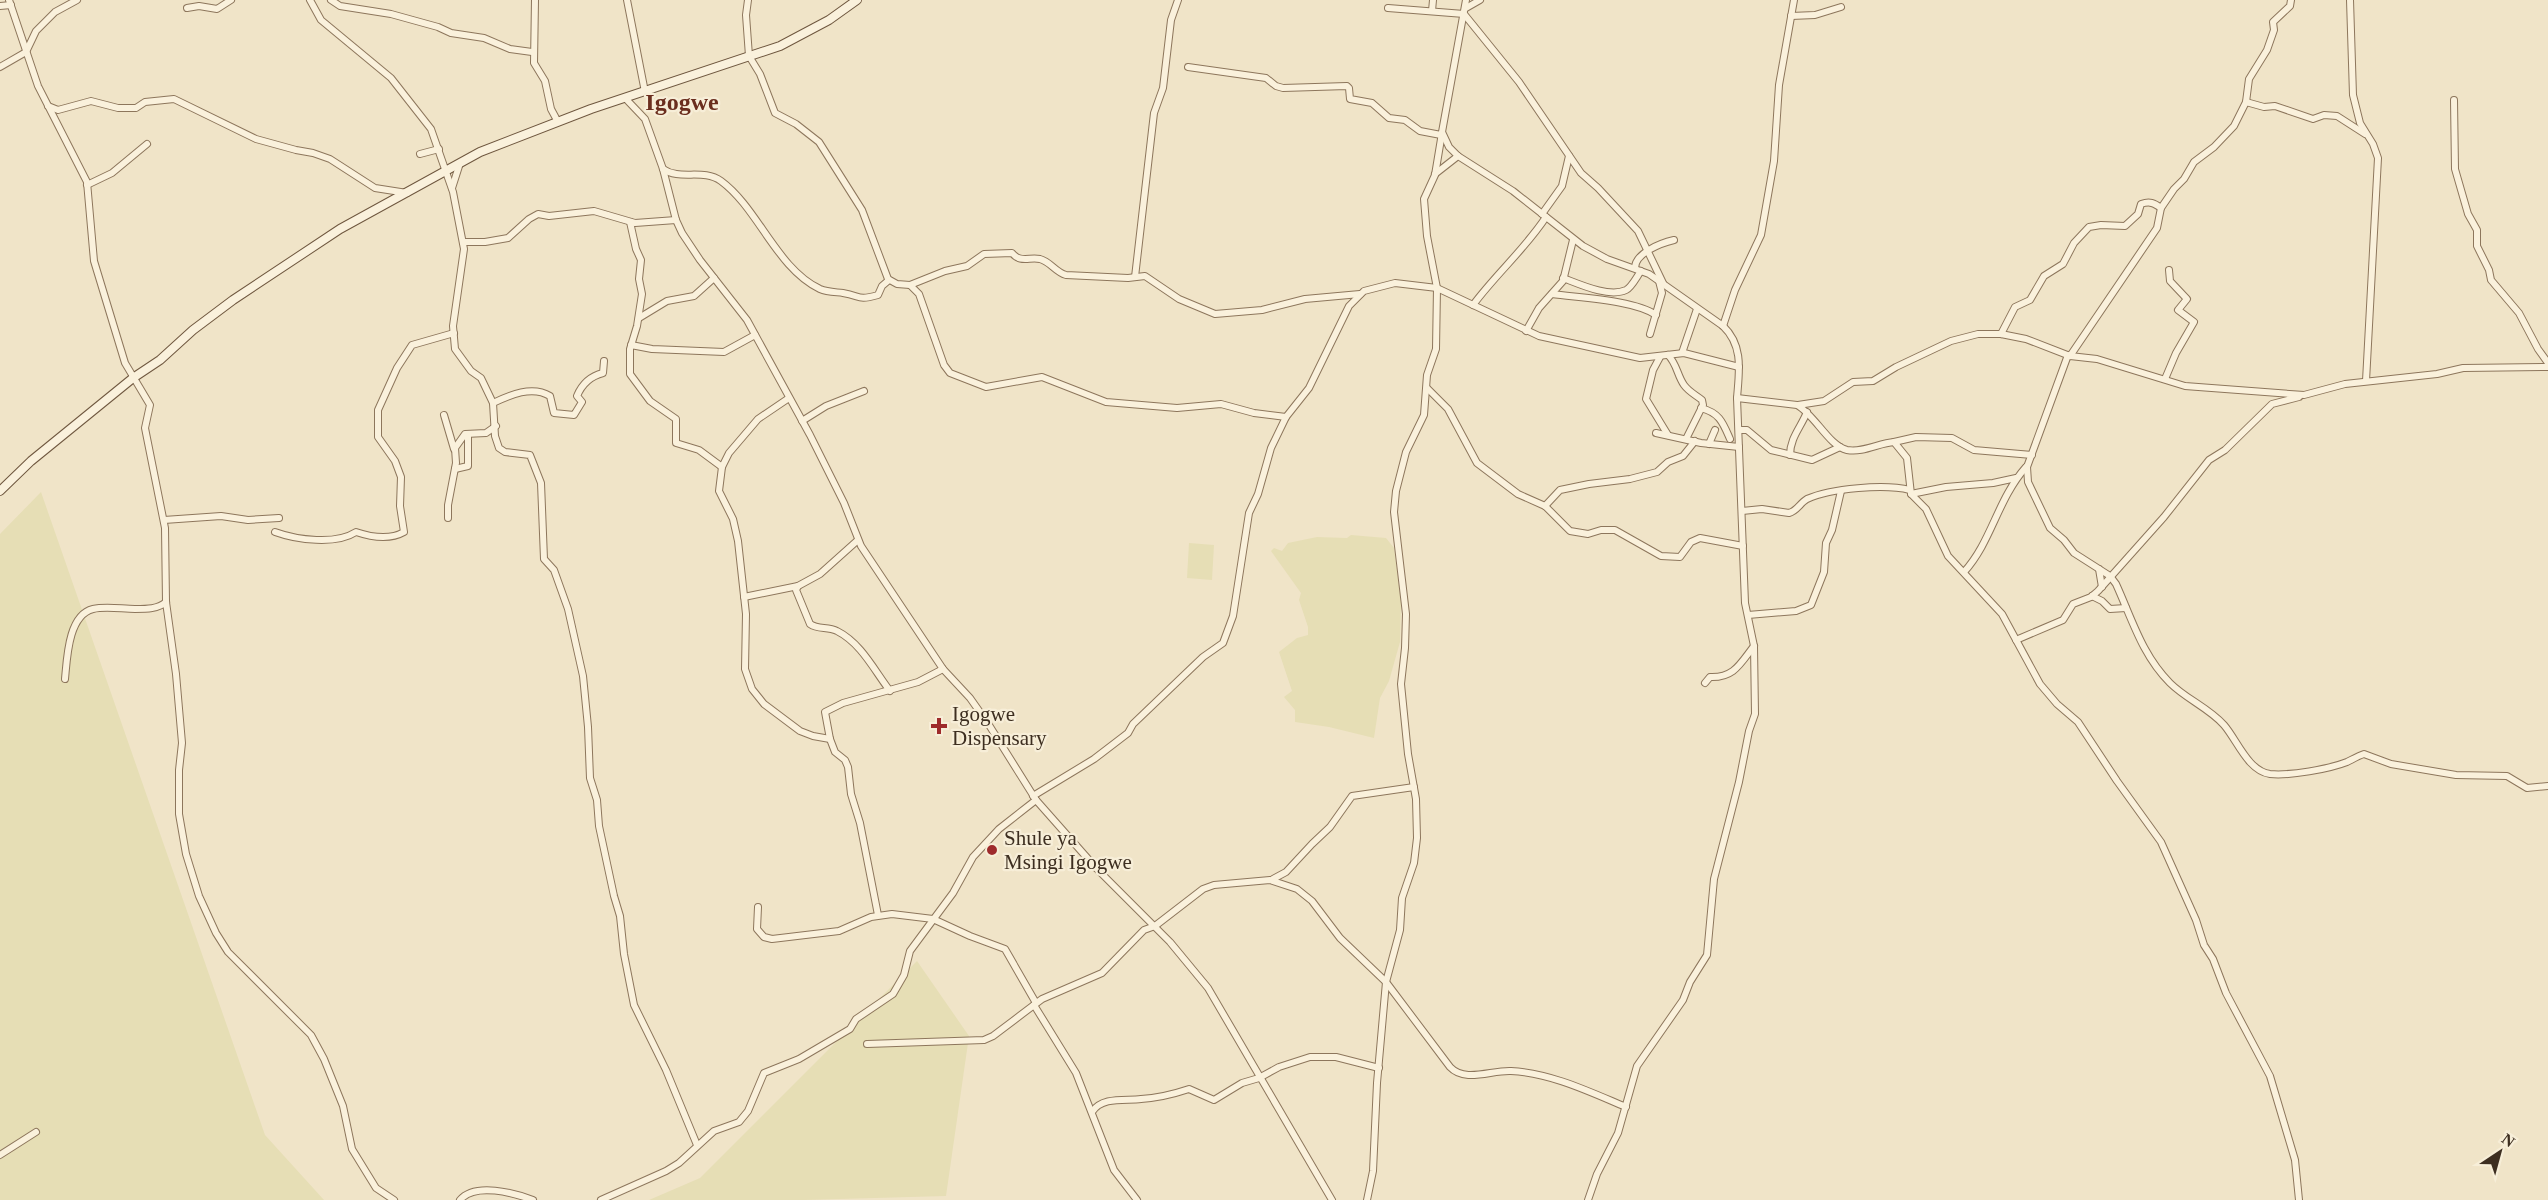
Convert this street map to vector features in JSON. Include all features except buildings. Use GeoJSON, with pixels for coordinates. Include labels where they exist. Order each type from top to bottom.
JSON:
{"type":"FeatureCollection","features":[{"type":"Feature","properties":{"kind":"main road"},"geometry":{"type":"LineString","coordinates":[[0,491],[31,461],[133,378],[160,360],[217,312],[325,238],[408,194],[460,162],[490,148],[558,122],[780,46],[804,35],[857,0]]}},
{"type":"Feature","properties":{"kind":"street"},"geometry":{"type":"LineString","coordinates":[[0,67],[26,52],[36,31],[55,12],[76,0]]}},
{"type":"Feature","properties":{"kind":"street"},"geometry":{"type":"LineString","coordinates":[[187,8],[199,6],[217,9],[231,0]]}},
{"type":"Feature","properties":{"kind":"street"},"geometry":{"type":"LineString","coordinates":[[310,0],[321,20],[391,78],[411,107],[429,125],[439,149],[452,188],[463,242],[463,262],[454,333],[455,349],[471,371],[480,378],[493,403],[495,436],[499,448],[505,452],[529,455],[540,479],[543,555],[555,573],[568,609],[583,676],[590,778],[597,800],[599,826],[614,896],[621,916],[624,954],[634,1005],[666,1070],[697,1145]]}},
{"type":"Feature","properties":{"kind":"street"},"geometry":{"type":"LineString","coordinates":[[331,0],[340,6],[390,14],[438,27],[451,33],[484,38],[510,49],[532,52]]}},
{"type":"Feature","properties":{"kind":"street"},"geometry":{"type":"LineString","coordinates":[[535,0],[532,52],[534,65],[545,81],[558,122]]}},
{"type":"Feature","properties":{"kind":"street"},"geometry":{"type":"LineString","coordinates":[[627,0],[645,92]]}},
{"type":"Feature","properties":{"kind":"street"},"geometry":{"type":"LineString","coordinates":[[748,0],[746,28],[748,56],[760,74],[774,112],[796,124],[819,142],[862,210],[885,275],[889,280],[910,285],[919,294],[947,370],[982,386],[1042,377],[1106,402],[1177,408],[1221,404],[1254,413],[1286,417]]}},
{"type":"Feature","properties":{"kind":"street"},"geometry":{"type":"LineString","coordinates":[[1135,277],[1154,113],[1166,73],[1169,33],[1178,0]]}},
{"type":"Feature","properties":{"kind":"street"},"geometry":{"type":"LineString","coordinates":[[1432,0],[1432,11]]}},
{"type":"Feature","properties":{"kind":"street"},"geometry":{"type":"LineString","coordinates":[[1367,1200],[1373,1171],[1386,982],[1400,930],[1402,898],[1408,885],[1416,851],[1418,825],[1401,684],[1406,614],[1395,513],[1400,473],[1406,452],[1424,415],[1427,375],[1436,349],[1437,288],[1427,236],[1424,199],[1434,175],[1466,0]]}},
{"type":"Feature","properties":{"kind":"street"},"geometry":{"type":"LineString","coordinates":[[1388,8],[1465,11],[1480,0]]}},
{"type":"Feature","properties":{"kind":"street"},"geometry":{"type":"LineString","coordinates":[[1723,326],[1735,290],[1761,235],[1774,161],[1779,85],[1794,0]]}},
{"type":"Feature","properties":{"kind":"street"},"geometry":{"type":"LineString","coordinates":[[1964,572],[1976,559],[1997,512],[2017,478],[2027,467],[2069,356],[2157,228],[2161,208],[2194,162],[2228,134],[2246,102],[2248,83],[2265,54],[2274,30],[2273,22],[2290,6],[2291,0]]}},
{"type":"Feature","properties":{"kind":"street"},"geometry":{"type":"LineString","coordinates":[[2350,0],[2353,95],[2360,123],[2376,150],[2378,170],[2373,220],[2366,381]]}},
{"type":"Feature","properties":{"kind":"street"},"geometry":{"type":"LineString","coordinates":[[0,6],[10,3],[26,52],[48,106],[87,185],[94,261],[120,350],[133,378],[150,405],[145,428],[154,469],[157,498],[164,520],[166,602],[176,674],[182,743],[179,770],[179,814],[186,854],[199,896],[216,933],[228,952],[311,1035],[324,1059],[343,1106],[352,1149],[376,1188],[394,1200]]}},
{"type":"Feature","properties":{"kind":"street"},"geometry":{"type":"LineString","coordinates":[[1791,15],[1815,15],[1841,8]]}},
{"type":"Feature","properties":{"kind":"street"},"geometry":{"type":"LineString","coordinates":[[1465,11],[1520,82],[1581,173],[1638,231],[1661,282],[1662,293],[1650,334]]}},
{"type":"Feature","properties":{"kind":"street"},"geometry":{"type":"LineString","coordinates":[[1188,67],[1266,78],[1276,86],[1283,88],[1347,86],[1350,99],[1372,103],[1389,118],[1405,120],[1420,131],[1441,134]]}},
{"type":"Feature","properties":{"kind":"street"},"geometry":{"type":"LineString","coordinates":[[48,106],[58,110],[68,105],[96,101],[118,108],[136,108],[145,102],[174,99],[256,139],[330,159],[375,188],[408,194]]}},
{"type":"Feature","properties":{"kind":"street"},"geometry":{"type":"LineString","coordinates":[[626,99],[645,119],[663,169],[676,220],[689,244],[741,310],[844,503],[858,540],[943,669],[984,717],[1035,798],[1097,869],[1155,926],[1208,988],[1332,1200]]}},
{"type":"Feature","properties":{"kind":"street"},"geometry":{"type":"LineString","coordinates":[[2016,640],[2054,626],[2066,617],[2073,604],[2092,596],[2102,587],[2164,517],[2209,460],[2225,450],[2272,404],[2345,384],[2366,381],[2437,374],[2463,368],[2548,365],[2519,313],[2491,280],[2489,270],[2477,246],[2476,224],[2468,213],[2455,169],[2454,100]]}},
{"type":"Feature","properties":{"kind":"street"},"geometry":{"type":"LineString","coordinates":[[2246,102],[2264,107],[2275,106],[2313,119],[2324,115],[2337,116],[2368,136]]}},
{"type":"Feature","properties":{"kind":"street"},"geometry":{"type":"LineString","coordinates":[[1441,134],[1458,156],[1513,190],[1573,240],[1594,253],[1624,264],[1638,266],[1723,326],[1736,342],[1739,367],[1738,447],[1743,546],[1748,615],[1754,646],[1756,709],[1714,879],[1710,912],[1710,947],[1690,982],[1683,1000],[1638,1066],[1618,1133],[1597,1174],[1588,1200]]}},
{"type":"Feature","properties":{"kind":"street"},"geometry":{"type":"LineString","coordinates":[[87,185],[112,173],[147,144]]}},
{"type":"Feature","properties":{"kind":"street"},"geometry":{"type":"LineString","coordinates":[[420,154],[439,149]]}},
{"type":"Feature","properties":{"kind":"street"},"geometry":{"type":"LineString","coordinates":[[1434,175],[1458,156]]}},
{"type":"Feature","properties":{"kind":"street"},"geometry":{"type":"LineString","coordinates":[[1473,305],[1533,236],[1562,186],[1569,156]]}},
{"type":"Feature","properties":{"kind":"street"},"geometry":{"type":"LineString","coordinates":[[452,188],[460,162]]}},
{"type":"Feature","properties":{"kind":"street"},"geometry":{"type":"LineString","coordinates":[[663,169],[678,175],[710,176],[721,181],[738,195],[785,259],[821,290],[864,299],[878,295],[882,286],[889,280]]}},
{"type":"Feature","properties":{"kind":"street"},"geometry":{"type":"LineString","coordinates":[[2001,334],[2015,307],[2030,300],[2044,276],[2063,264],[2074,243],[2090,227],[2125,226],[2138,214],[2141,204],[2146,202],[2151,202],[2161,208]]}},
{"type":"Feature","properties":{"kind":"street"},"geometry":{"type":"LineString","coordinates":[[463,242],[485,243],[508,238],[537,214],[549,216],[594,211],[642,224],[676,220]]}},
{"type":"Feature","properties":{"kind":"street"},"geometry":{"type":"LineString","coordinates":[[630,222],[641,262],[639,279],[642,294],[628,366],[633,380],[650,401],[676,419],[675,442],[699,450],[722,467]]}},
{"type":"Feature","properties":{"kind":"street"},"geometry":{"type":"LineString","coordinates":[[1526,331],[1539,308],[1563,278],[1573,240]]}},
{"type":"Feature","properties":{"kind":"street"},"geometry":{"type":"LineString","coordinates":[[1563,278],[1595,290],[1623,291],[1629,287],[1638,266],[1648,251],[1674,240]]}},
{"type":"Feature","properties":{"kind":"street"},"geometry":{"type":"LineString","coordinates":[[910,285],[945,271],[967,266],[984,254],[1001,252],[1013,253],[1015,258],[1022,260],[1043,260],[1065,275],[1149,277],[1179,299],[1215,314],[1262,310],[1305,299],[1361,294]]}},
{"type":"Feature","properties":{"kind":"street"},"geometry":{"type":"LineString","coordinates":[[2165,379],[2176,353],[2194,322],[2178,310],[2187,298],[2170,281],[2169,270]]}},
{"type":"Feature","properties":{"kind":"street"},"geometry":{"type":"LineString","coordinates":[[639,318],[667,301],[694,296],[714,278]]}},
{"type":"Feature","properties":{"kind":"street"},"geometry":{"type":"LineString","coordinates":[[601,1200],[666,1171],[679,1163],[714,1131],[733,1125],[744,1118],[764,1073],[799,1059],[850,1029],[856,1019],[893,994],[904,975],[910,951],[953,893],[980,848],[1035,798],[1094,759],[1128,733],[1133,724],[1187,672],[1223,643],[1233,616],[1249,513],[1258,494],[1271,448],[1286,417],[1309,388],[1349,306],[1361,294],[1378,286],[1395,283],[1437,288],[1539,336],[1634,357],[1660,357],[1682,353],[1739,367]]}},
{"type":"Feature","properties":{"kind":"street"},"geometry":{"type":"LineString","coordinates":[[1552,294],[1647,309],[1656,315]]}},
{"type":"Feature","properties":{"kind":"street"},"geometry":{"type":"LineString","coordinates":[[1682,353],[1697,309]]}},
{"type":"Feature","properties":{"kind":"street"},"geometry":{"type":"LineString","coordinates":[[275,531],[288,536],[326,541],[346,538],[356,532],[368,536],[388,537],[404,532],[400,504],[401,477],[395,461],[378,437],[378,410],[395,372],[412,345],[454,333]]}},
{"type":"Feature","properties":{"kind":"street"},"geometry":{"type":"LineString","coordinates":[[1737,398],[1797,405],[1831,398],[1853,382],[1873,381],[1896,367],[1958,338],[1978,334],[2001,334],[2042,343],[2069,356],[2097,359],[2173,383],[2203,388],[2304,395]]}},
{"type":"Feature","properties":{"kind":"street"},"geometry":{"type":"LineString","coordinates":[[631,345],[652,349],[724,352],[755,335]]}},
{"type":"Feature","properties":{"kind":"street"},"geometry":{"type":"LineString","coordinates":[[1668,355],[1690,393],[1702,400],[1701,408],[1686,439]]}},
{"type":"Feature","properties":{"kind":"street"},"geometry":{"type":"LineString","coordinates":[[1660,357],[1646,399],[1668,435]]}},
{"type":"Feature","properties":{"kind":"street"},"geometry":{"type":"LineString","coordinates":[[493,403],[514,393],[542,393],[550,396],[554,412],[574,416],[582,403],[577,395],[587,380],[603,373],[604,361]]}},
{"type":"Feature","properties":{"kind":"street"},"geometry":{"type":"LineString","coordinates":[[1427,388],[1448,409],[1477,463],[1518,494],[1545,506],[1573,533],[1588,534],[1601,530],[1615,530],[1666,558],[1680,557],[1691,542],[1700,538],[1743,546]]}},
{"type":"Feature","properties":{"kind":"street"},"geometry":{"type":"LineString","coordinates":[[802,421],[826,406],[864,391]]}},
{"type":"Feature","properties":{"kind":"street"},"geometry":{"type":"LineString","coordinates":[[789,398],[752,425],[729,453],[722,467],[719,491],[734,519],[744,597],[745,669],[752,689],[765,704],[800,731],[830,739]]}},
{"type":"Feature","properties":{"kind":"street"},"geometry":{"type":"LineString","coordinates":[[1797,405],[1807,412],[1840,447],[1855,450],[1916,437],[1952,438],[1974,450],[2031,455]]}},
{"type":"Feature","properties":{"kind":"street"},"geometry":{"type":"LineString","coordinates":[[1701,408],[1722,418],[1730,439]]}},
{"type":"Feature","properties":{"kind":"street"},"geometry":{"type":"LineString","coordinates":[[1790,455],[1791,441],[1801,428],[1807,412]]}},
{"type":"Feature","properties":{"kind":"street"},"geometry":{"type":"LineString","coordinates":[[444,415],[454,449],[455,469],[448,504],[448,518]]}},
{"type":"Feature","properties":{"kind":"street"},"geometry":{"type":"LineString","coordinates":[[454,449],[465,435],[486,433],[496,426]]}},
{"type":"Feature","properties":{"kind":"street"},"geometry":{"type":"LineString","coordinates":[[1709,444],[1714,430]]}},
{"type":"Feature","properties":{"kind":"street"},"geometry":{"type":"LineString","coordinates":[[1725,445],[1739,431],[1747,430],[1771,450],[1815,460],[1840,447]]}},
{"type":"Feature","properties":{"kind":"street"},"geometry":{"type":"LineString","coordinates":[[1656,433],[1709,444],[1738,447]]}},
{"type":"Feature","properties":{"kind":"street"},"geometry":{"type":"LineString","coordinates":[[455,469],[468,466],[468,434]]}},
{"type":"Feature","properties":{"kind":"street"},"geometry":{"type":"LineString","coordinates":[[1545,506],[1555,493],[1567,488],[1630,479],[1657,472],[1668,462],[1683,456],[1695,441]]}},
{"type":"Feature","properties":{"kind":"street"},"geometry":{"type":"LineString","coordinates":[[1894,442],[1907,458],[1911,492],[1926,509],[1948,556],[2002,614],[2040,684],[2057,704],[2078,722],[2116,781],[2161,842],[2226,993],[2270,1076],[2295,1160],[2299,1200]]}},
{"type":"Feature","properties":{"kind":"street"},"geometry":{"type":"LineString","coordinates":[[2027,467],[2032,494],[2050,528],[2074,553],[2110,576],[2116,584],[2143,648],[2163,675],[2173,686],[2216,717],[2247,759],[2264,772],[2284,773],[2311,770],[2345,762],[2364,754],[2391,764],[2456,775],[2507,776],[2527,788],[2548,786]]}},
{"type":"Feature","properties":{"kind":"street"},"geometry":{"type":"LineString","coordinates":[[1742,511],[1762,509],[1791,513],[1808,499],[1841,491],[1888,486],[1911,492],[1946,486],[1993,483],[2017,478]]}},
{"type":"Feature","properties":{"kind":"street"},"geometry":{"type":"LineString","coordinates":[[1748,615],[1797,611],[1811,605],[1824,572],[1826,543],[1832,530],[1841,491]]}},
{"type":"Feature","properties":{"kind":"street"},"geometry":{"type":"LineString","coordinates":[[164,520],[222,516],[248,520],[279,518]]}},
{"type":"Feature","properties":{"kind":"street"},"geometry":{"type":"LineString","coordinates":[[744,597],[798,586],[820,574],[858,540]]}},
{"type":"Feature","properties":{"kind":"street"},"geometry":{"type":"LineString","coordinates":[[2099,569],[2102,587]]}},
{"type":"Feature","properties":{"kind":"street"},"geometry":{"type":"LineString","coordinates":[[798,586],[797,593],[810,624],[815,627],[832,628],[844,635],[865,655],[890,691]]}},
{"type":"Feature","properties":{"kind":"street"},"geometry":{"type":"LineString","coordinates":[[2092,596],[2099,598],[2110,609],[2126,608]]}},
{"type":"Feature","properties":{"kind":"street"},"geometry":{"type":"LineString","coordinates":[[65,679],[73,632],[83,613],[97,608],[152,609],[166,602]]}},
{"type":"Feature","properties":{"kind":"street"},"geometry":{"type":"LineString","coordinates":[[1706,682],[1710,677],[1724,677],[1738,667],[1754,646]]}},
{"type":"Feature","properties":{"kind":"street"},"geometry":{"type":"LineString","coordinates":[[878,915],[860,823],[850,794],[848,767],[845,760],[836,754],[830,739],[825,712],[843,703],[918,682],[943,669]]}},
{"type":"Feature","properties":{"kind":"street"},"geometry":{"type":"LineString","coordinates":[[867,1044],[984,1040],[1000,1032],[1035,1004],[1102,973],[1144,930],[1155,926],[1208,886],[1270,880],[1281,876],[1330,827],[1352,796],[1414,787]]}},
{"type":"Feature","properties":{"kind":"street"},"geometry":{"type":"LineString","coordinates":[[1270,880],[1280,882],[1304,894],[1340,938],[1386,982],[1450,1067],[1458,1074],[1470,1076],[1510,1071],[1527,1073],[1585,1090],[1626,1107]]}},
{"type":"Feature","properties":{"kind":"street"},"geometry":{"type":"LineString","coordinates":[[758,907],[759,933],[776,940],[839,931],[878,915],[892,914],[933,919],[1005,949],[1076,1073],[1113,1170],[1137,1200]]}},
{"type":"Feature","properties":{"kind":"street"},"geometry":{"type":"LineString","coordinates":[[1092,1112],[1099,1104],[1128,1098],[1170,1095],[1189,1089],[1211,1101],[1237,1085],[1259,1078],[1279,1066],[1318,1056],[1336,1057],[1379,1068]]}},
{"type":"Feature","properties":{"kind":"street"},"geometry":{"type":"LineString","coordinates":[[0,1155],[9,1151],[23,1138],[36,1132]]}},
{"type":"Feature","properties":{"kind":"street"},"geometry":{"type":"LineString","coordinates":[[460,1200],[466,1194],[484,1190],[533,1200]]}},
{"type":"Feature","properties":{"kind":"shaded area"},"geometry":{"type":"Polygon","coordinates":[[[41,492],[265,1135],[324,1200],[0,1200],[0,534],[41,492]]]}},
{"type":"Feature","properties":{"kind":"shaded area"},"geometry":{"type":"Polygon","coordinates":[[[1351,535],[1386,538],[1394,548],[1401,601],[1400,642],[1389,681],[1380,698],[1374,738],[1329,727],[1295,722],[1295,710],[1284,697],[1292,691],[1279,652],[1297,638],[1308,635],[1308,627],[1299,600],[1301,593],[1271,551],[1274,548],[1282,551],[1288,543],[1317,537],[1347,538],[1351,535]]]}},
{"type":"Feature","properties":{"kind":"shaded area"},"geometry":{"type":"Polygon","coordinates":[[[1189,543],[1214,545],[1212,580],[1187,578],[1189,543]]]}},
{"type":"Feature","properties":{"kind":"shaded area"},"geometry":{"type":"Polygon","coordinates":[[[917,961],[969,1036],[946,1196],[804,1200],[649,1200],[700,1178],[917,961]]]}},
{"type":"Feature","properties":{"kind":"place","name":"Igogwe Dispensary"},"geometry":{"type":"Point","coordinates":[939,726]}},
{"type":"Feature","properties":{"kind":"place","name":"Shule ya Msingi Igogwe"},"geometry":{"type":"Point","coordinates":[992,850]}},
{"type":"Feature","properties":{"kind":"district","name":"Igogwe"},"geometry":{"type":"Point","coordinates":[682,102]}}]}
